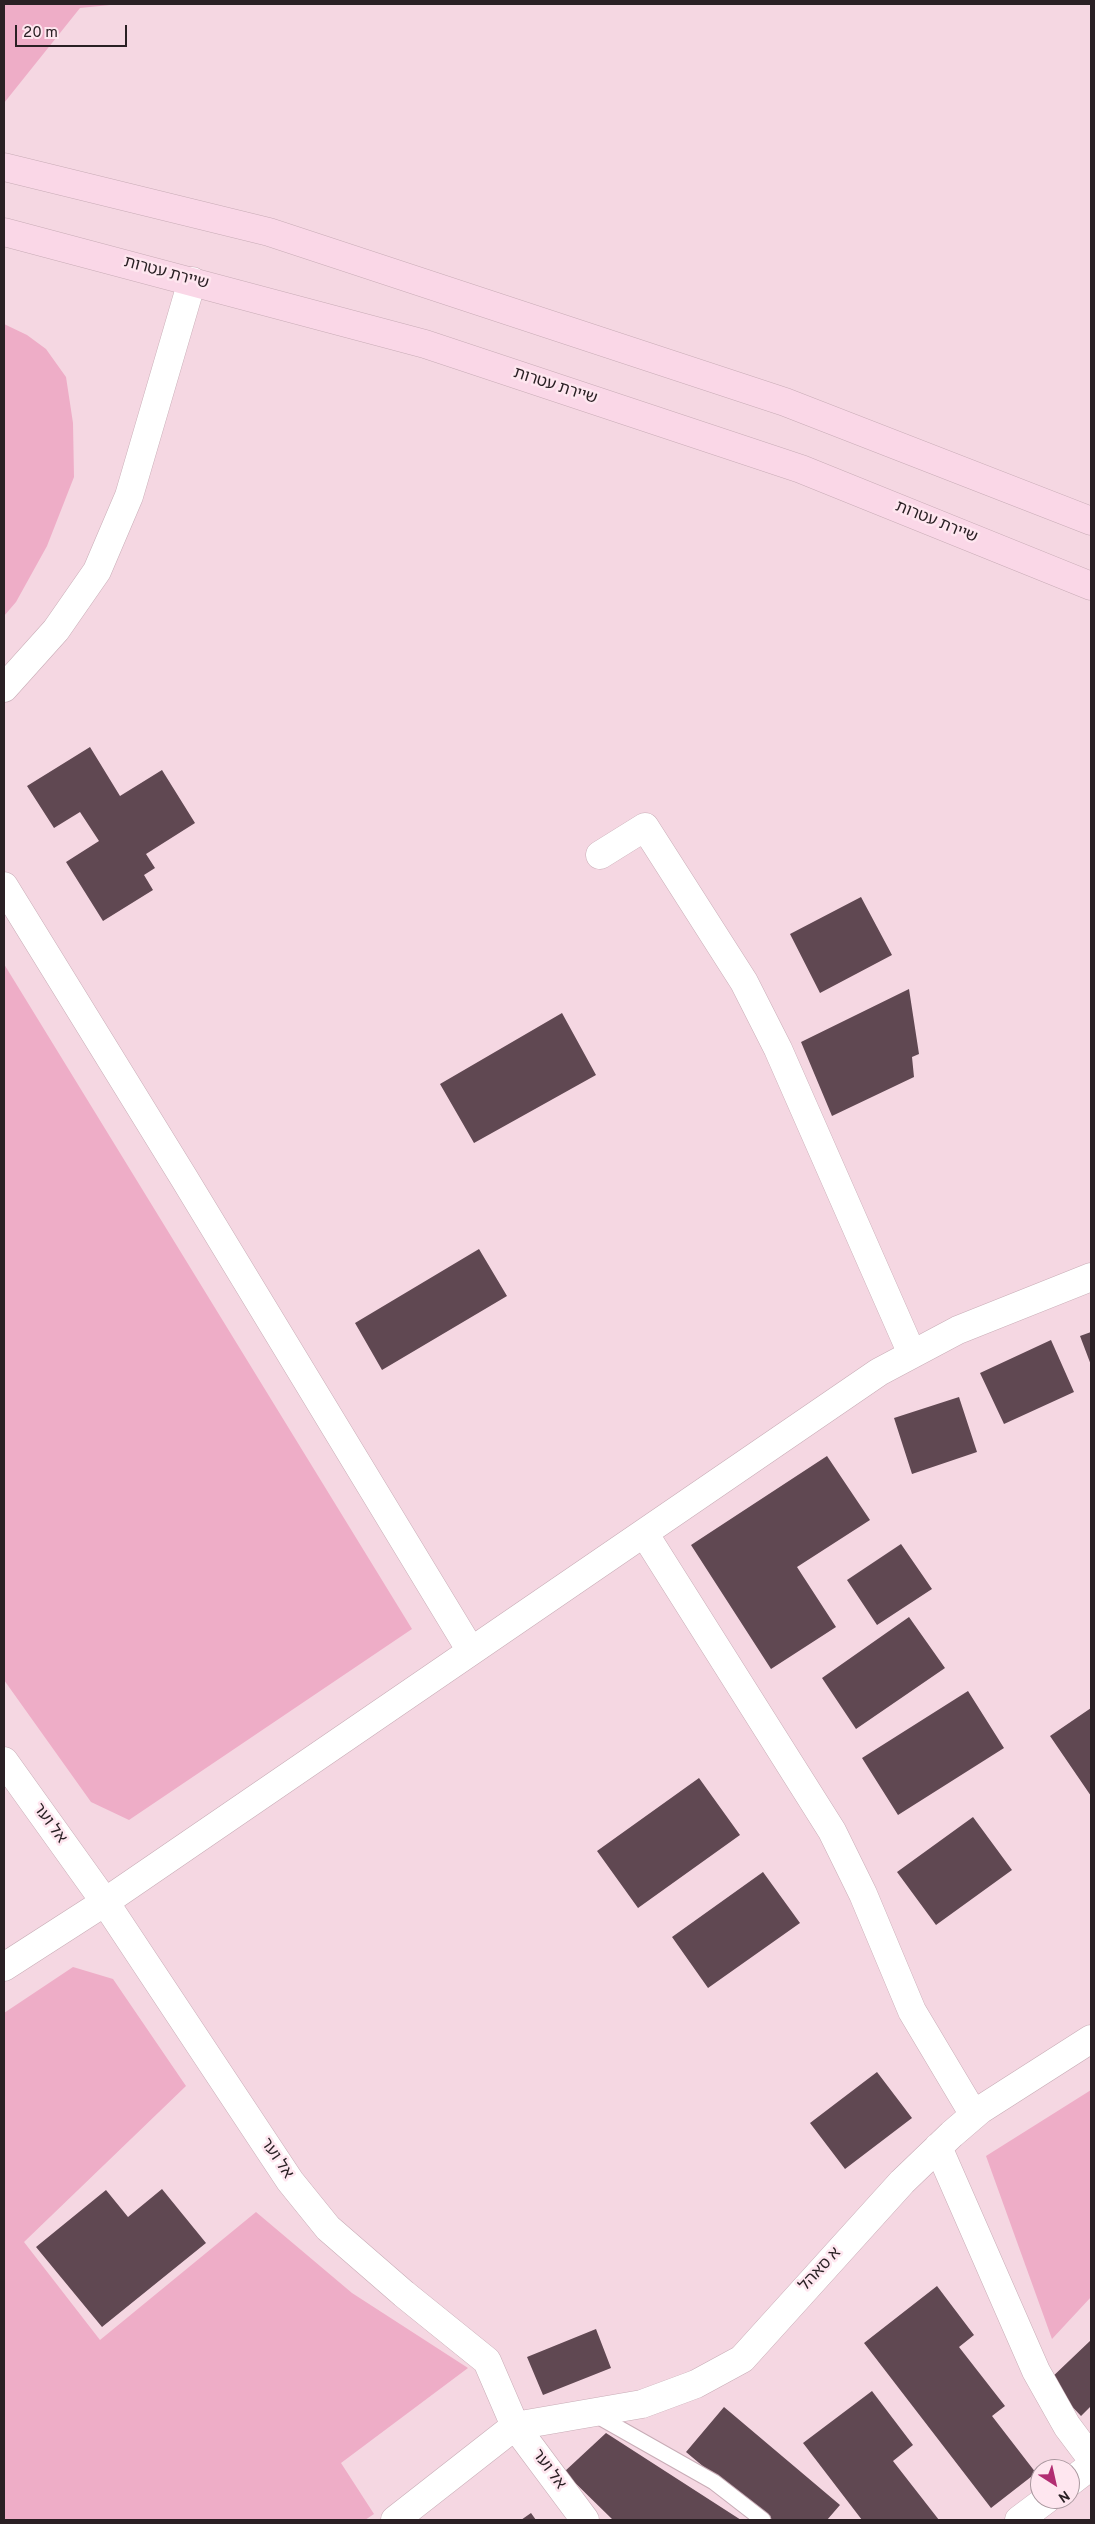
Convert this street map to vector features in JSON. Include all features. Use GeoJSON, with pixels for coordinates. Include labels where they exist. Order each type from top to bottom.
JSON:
{"type":"FeatureCollection","features":[{"type":"Feature","properties":{"kind":"main road"},"geometry":{"type":"LineString","coordinates":[[4,166],[268,232],[786,402],[1091,521]]}},
{"type":"Feature","properties":{"kind":"main road","name":"שיירת עטרות"},"geometry":{"type":"LineString","coordinates":[[4,232],[192,280],[425,344],[791,466],[1091,586]]}},
{"type":"Feature","properties":{"kind":"street"},"geometry":{"type":"LineString","coordinates":[[4,688],[56,630],[96,571],[129,496],[192,280]]}},
{"type":"Feature","properties":{"kind":"street"},"geometry":{"type":"LineString","coordinates":[[600,856],[645,827],[744,982],[778,1049],[912,1354]]}},
{"type":"Feature","properties":{"kind":"street"},"geometry":{"type":"LineString","coordinates":[[4,886],[190,1187],[471,1651]]}},
{"type":"Feature","properties":{"kind":"street"},"geometry":{"type":"LineString","coordinates":[[4,1967],[105,1902],[879,1372],[958,1330],[1091,1276]]}},
{"type":"Feature","properties":{"kind":"street"},"geometry":{"type":"LineString","coordinates":[[644,1533],[832,1830],[863,1894],[912,2011],[974,2115]]}},
{"type":"Feature","properties":{"kind":"street","name":"אל וער"},"geometry":{"type":"LineString","coordinates":[[4,1761],[105,1902],[290,2181],[328,2228],[404,2294],[486,2361],[515,2426],[585,2520]]}},
{"type":"Feature","properties":{"kind":"street","name":"א סאהל"},"geometry":{"type":"LineString","coordinates":[[515,2426],[594,2414],[642,2404],[696,2384],[742,2359],[902,2182],[938,2147],[974,2115],[1091,2039]]}},
{"type":"Feature","properties":{"kind":"street"},"geometry":{"type":"LineString","coordinates":[[938,2147],[1036,2371],[1067,2426],[1091,2458]]}},
{"type":"Feature","properties":{"kind":"street"},"geometry":{"type":"LineString","coordinates":[[395,2520],[515,2426]]}},
{"type":"Feature","properties":{"kind":"street"},"geometry":{"type":"LineString","coordinates":[[1080,2474],[1091,2466]]}},
{"type":"Feature","properties":{"kind":"street"},"geometry":{"type":"LineString","coordinates":[[1019,2520],[1034,2509]]}},
{"type":"Feature","properties":{"kind":"lane"},"geometry":{"type":"LineString","coordinates":[[594,2414],[714,2482],[763,2520]]}},
{"type":"Feature","properties":{"kind":"shaded area"},"geometry":{"type":"Polygon","coordinates":[[[4,4],[120,4],[80,8],[4,103],[4,4]]]}},
{"type":"Feature","properties":{"kind":"shaded area"},"geometry":{"type":"Polygon","coordinates":[[[4,324],[27,335],[46,349],[66,377],[73,423],[74,477],[47,546],[16,602],[4,616],[4,324]]]}},
{"type":"Feature","properties":{"kind":"shaded area"},"geometry":{"type":"Polygon","coordinates":[[[4,964],[412,1629],[129,1820],[91,1802],[4,1680],[4,964]]]}},
{"type":"Feature","properties":{"kind":"shaded area"},"geometry":{"type":"Polygon","coordinates":[[[73,1967],[113,1979],[186,2086],[24,2242],[100,2340],[256,2212],[352,2293],[468,2368],[341,2463],[374,2514],[365,2520],[4,2520],[4,2013],[73,1967]]]}},
{"type":"Feature","properties":{"kind":"shaded area"},"geometry":{"type":"Polygon","coordinates":[[[1091,2090],[1091,2297],[1052,2339],[986,2156],[1091,2090]]]}},
{"type":"Feature","properties":{"kind":"building"},"geometry":{"type":"Polygon","coordinates":[[[90,747],[120,796],[162,770],[195,823],[146,854],[155,868],[144,875],[153,890],[103,921],[66,862],[99,841],[80,812],[54,828],[27,786],[90,747]]]}},
{"type":"Feature","properties":{"kind":"building"},"geometry":{"type":"Polygon","coordinates":[[[861,897],[892,955],[820,993],[790,934],[861,897]]]}},
{"type":"Feature","properties":{"kind":"building"},"geometry":{"type":"Polygon","coordinates":[[[909,989],[919,1054],[912,1057],[914,1077],[832,1116],[801,1042],[909,989]]]}},
{"type":"Feature","properties":{"kind":"building"},"geometry":{"type":"Polygon","coordinates":[[[562,1013],[596,1075],[474,1143],[440,1084],[562,1013]]]}},
{"type":"Feature","properties":{"kind":"building"},"geometry":{"type":"Polygon","coordinates":[[[479,1249],[507,1296],[382,1370],[355,1323],[479,1249]]]}},
{"type":"Feature","properties":{"kind":"building"},"geometry":{"type":"Polygon","coordinates":[[[1091,1332],[1091,1365],[1080,1336],[1091,1332]]]}},
{"type":"Feature","properties":{"kind":"building"},"geometry":{"type":"Polygon","coordinates":[[[1051,1340],[1074,1392],[1004,1424],[980,1373],[1051,1340]]]}},
{"type":"Feature","properties":{"kind":"building"},"geometry":{"type":"Polygon","coordinates":[[[959,1397],[977,1452],[912,1474],[894,1418],[959,1397]]]}},
{"type":"Feature","properties":{"kind":"building"},"geometry":{"type":"Polygon","coordinates":[[[827,1456],[870,1520],[797,1567],[836,1627],[771,1669],[691,1545],[827,1456]]]}},
{"type":"Feature","properties":{"kind":"building"},"geometry":{"type":"Polygon","coordinates":[[[901,1544],[932,1589],[877,1625],[847,1580],[901,1544]]]}},
{"type":"Feature","properties":{"kind":"building"},"geometry":{"type":"Polygon","coordinates":[[[909,1617],[945,1668],[856,1729],[822,1678],[909,1617]]]}},
{"type":"Feature","properties":{"kind":"building"},"geometry":{"type":"Polygon","coordinates":[[[968,1691],[1004,1748],[898,1815],[862,1758],[968,1691]]]}},
{"type":"Feature","properties":{"kind":"building"},"geometry":{"type":"Polygon","coordinates":[[[1091,1708],[1091,1796],[1050,1736],[1091,1708]]]}},
{"type":"Feature","properties":{"kind":"building"},"geometry":{"type":"Polygon","coordinates":[[[699,1778],[740,1835],[638,1908],[597,1851],[699,1778]]]}},
{"type":"Feature","properties":{"kind":"building"},"geometry":{"type":"Polygon","coordinates":[[[973,1817],[1012,1870],[936,1925],[897,1872],[973,1817]]]}},
{"type":"Feature","properties":{"kind":"building"},"geometry":{"type":"Polygon","coordinates":[[[763,1872],[800,1923],[708,1988],[672,1937],[763,1872]]]}},
{"type":"Feature","properties":{"kind":"building"},"geometry":{"type":"Polygon","coordinates":[[[877,2072],[912,2118],[845,2169],[810,2123],[877,2072]]]}},
{"type":"Feature","properties":{"kind":"building"},"geometry":{"type":"Polygon","coordinates":[[[162,2189],[206,2243],[102,2327],[36,2247],[106,2190],[128,2217],[162,2189]]]}},
{"type":"Feature","properties":{"kind":"building"},"geometry":{"type":"Polygon","coordinates":[[[937,2286],[974,2335],[959,2347],[1005,2406],[992,2416],[1030,2465],[1030,2478],[991,2508],[864,2343],[937,2286]]]}},
{"type":"Feature","properties":{"kind":"building"},"geometry":{"type":"Polygon","coordinates":[[[596,2329],[611,2368],[543,2395],[527,2357],[596,2329]]]}},
{"type":"Feature","properties":{"kind":"building"},"geometry":{"type":"Polygon","coordinates":[[[1091,2340],[1091,2406],[1081,2416],[1048,2381],[1091,2340]]]}},
{"type":"Feature","properties":{"kind":"building"},"geometry":{"type":"Polygon","coordinates":[[[872,2391],[913,2445],[893,2461],[939,2520],[862,2520],[803,2443],[872,2391]]]}},
{"type":"Feature","properties":{"kind":"building"},"geometry":{"type":"Polygon","coordinates":[[[724,2407],[840,2505],[827,2520],[767,2520],[686,2452],[724,2407]]]}},
{"type":"Feature","properties":{"kind":"building"},"geometry":{"type":"Polygon","coordinates":[[[606,2433],[741,2520],[613,2520],[564,2472],[606,2433]]]}},
{"type":"Feature","properties":{"kind":"building"},"geometry":{"type":"Polygon","coordinates":[[[531,2513],[536,2520],[521,2520],[531,2513]]]}}]}
